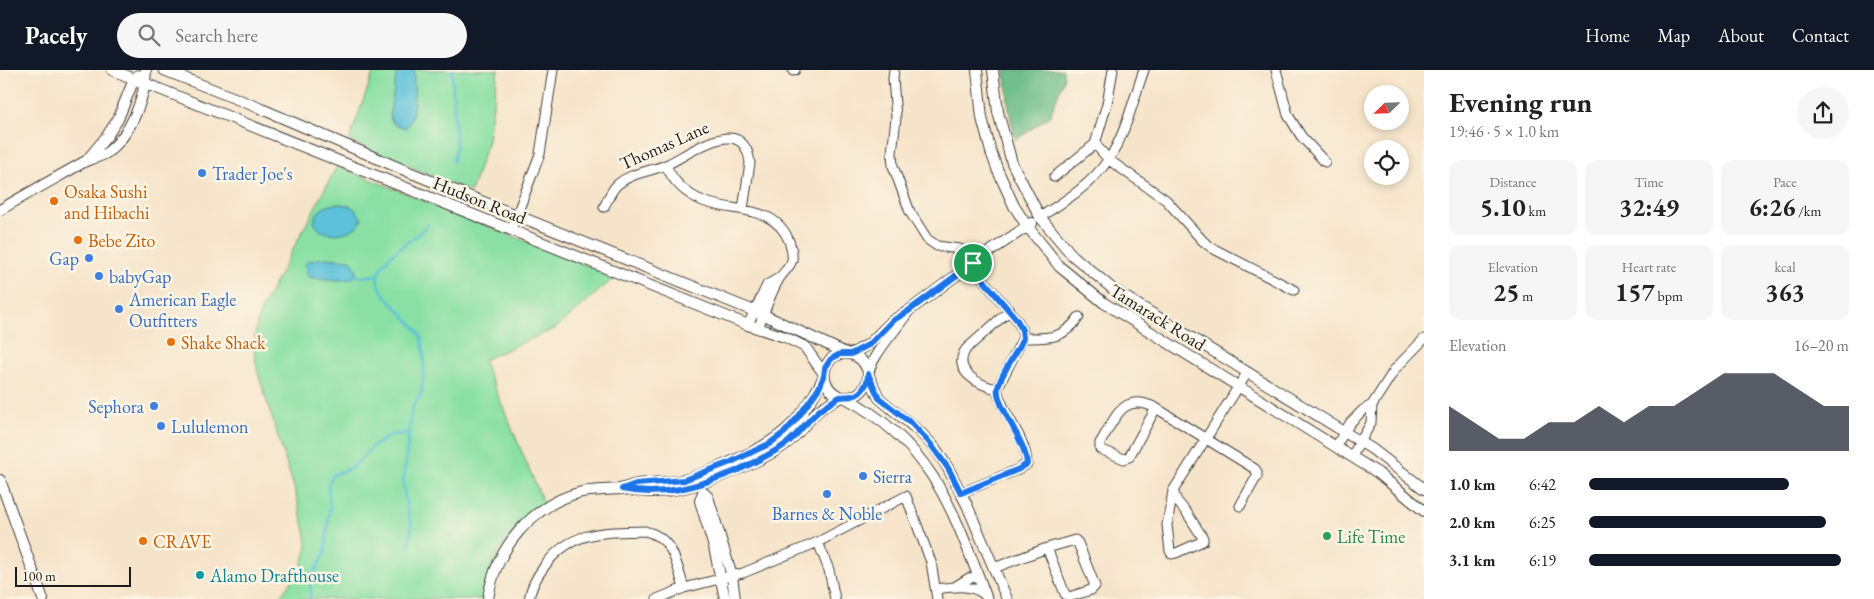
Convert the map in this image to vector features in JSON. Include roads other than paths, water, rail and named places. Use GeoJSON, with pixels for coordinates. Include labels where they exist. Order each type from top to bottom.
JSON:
{"type":"FeatureCollection","features":[{"type":"Feature","properties":{"kind":"street","name":"Hudson Road"},"geometry":{"type":"LineString","coordinates":[[112,70],[753,327],[792,340],[805,348],[824,375]]}},
{"type":"Feature","properties":{"kind":"street"},"geometry":{"type":"LineString","coordinates":[[87,160],[118,119],[134,79],[141,70]]}},
{"type":"Feature","properties":{"kind":"street"},"geometry":{"type":"LineString","coordinates":[[0,210],[87,160],[107,153],[118,142],[128,127],[146,84],[146,70]]}},
{"type":"Feature","properties":{"kind":"street","name":"Hudson Road"},"geometry":{"type":"LineString","coordinates":[[164,70],[257,107],[409,172],[759,313],[848,353]]}},
{"type":"Feature","properties":{"kind":"street"},"geometry":{"type":"LineString","coordinates":[[511,230],[518,216],[540,154],[552,70]]}},
{"type":"Feature","properties":{"kind":"street"},"geometry":{"type":"LineString","coordinates":[[894,70],[896,118],[892,154],[893,166],[904,199],[920,230],[927,239],[937,246],[960,249],[973,263],[985,282],[1010,310],[1022,330],[1023,338],[997,389],[1004,410],[1019,438],[1027,464],[961,493]]}},
{"type":"Feature","properties":{"kind":"street","name":"Tamarack Road"},"geometry":{"type":"LineString","coordinates":[[977,70],[982,118],[991,152],[1005,188],[1027,226],[1060,267],[1089,292],[1121,314],[1352,456],[1393,484],[1424,511]]}},
{"type":"Feature","properties":{"kind":"street","name":"Tamarack Road"},"geometry":{"type":"LineString","coordinates":[[993,70],[998,112],[1006,147],[1040,217],[1072,255],[1099,279],[1247,373],[1361,442],[1387,459],[1424,488]]}},
{"type":"Feature","properties":{"kind":"street"},"geometry":{"type":"LineString","coordinates":[[1054,177],[1094,144],[1107,104],[1113,70]]}},
{"type":"Feature","properties":{"kind":"street"},"geometry":{"type":"LineString","coordinates":[[700,484],[780,436],[799,416],[813,397],[824,375],[825,368],[831,359],[874,340],[892,321],[1080,190],[1108,160],[1119,140],[1144,70]]}},
{"type":"Feature","properties":{"kind":"street"},"geometry":{"type":"LineString","coordinates":[[1276,70],[1283,102],[1290,121],[1325,162]]}},
{"type":"Feature","properties":{"kind":"street","name":"Thomas Lane"},"geometry":{"type":"LineString","coordinates":[[604,207],[613,189],[629,176],[666,165],[710,141],[726,137],[734,139],[746,149],[749,156],[750,164],[743,209]]}},
{"type":"Feature","properties":{"kind":"street"},"geometry":{"type":"LineString","coordinates":[[1094,144],[1108,160],[1166,200],[1203,241],[1212,248],[1294,290]]}},
{"type":"Feature","properties":{"kind":"street"},"geometry":{"type":"LineString","coordinates":[[666,165],[671,178],[692,196],[715,204],[764,214],[782,228],[788,238],[792,248],[792,260],[787,270],[779,278],[753,327]]}},
{"type":"Feature","properties":{"kind":"street"},"geometry":{"type":"LineString","coordinates":[[997,389],[988,387],[969,376],[963,369],[962,354],[1010,310]]}},
{"type":"Feature","properties":{"kind":"street"},"geometry":{"type":"LineString","coordinates":[[488,599],[493,576],[502,554],[517,533],[535,515],[557,502],[574,495],[597,490],[622,489],[636,484],[684,480],[700,484],[773,453],[790,441],[818,411],[842,397],[854,396],[859,393],[866,385],[868,373],[880,348],[898,327],[907,312]]}},
{"type":"Feature","properties":{"kind":"street"},"geometry":{"type":"LineString","coordinates":[[1023,338],[1058,336],[1072,328],[1079,317]]}},
{"type":"Feature","properties":{"kind":"street"},"geometry":{"type":"LineString","coordinates":[[1336,446],[1344,432],[1358,415],[1372,405],[1395,370],[1424,339]]}},
{"type":"Feature","properties":{"kind":"street"},"geometry":{"type":"LineString","coordinates":[[848,353],[862,360],[879,398],[911,423],[929,442],[948,468],[961,493],[1006,598]]}},
{"type":"Feature","properties":{"kind":"street"},"geometry":{"type":"LineString","coordinates":[[1173,491],[1177,501],[1188,513],[1202,538],[1199,544],[1176,554],[1172,554],[1170,551],[1167,525],[1173,491],[1247,373]]}},
{"type":"Feature","properties":{"kind":"street"},"geometry":{"type":"LineString","coordinates":[[824,375],[829,389],[886,423],[919,456],[933,476],[946,501],[986,597]]}},
{"type":"Feature","properties":{"kind":"street"},"geometry":{"type":"LineString","coordinates":[[1156,408],[1129,458],[1124,459],[1100,449],[1100,444],[1125,406],[1136,402],[1145,402],[1156,408],[1255,468],[1257,476],[1240,506]]}},
{"type":"Feature","properties":{"kind":"street"},"geometry":{"type":"LineString","coordinates":[[1352,456],[1371,423],[1372,405]]}},
{"type":"Feature","properties":{"kind":"street"},"geometry":{"type":"LineString","coordinates":[[0,480],[43,599]]}},
{"type":"Feature","properties":{"kind":"street"},"geometry":{"type":"LineString","coordinates":[[700,484],[708,497],[732,576],[736,599]]}},
{"type":"Feature","properties":{"kind":"street"},"geometry":{"type":"LineString","coordinates":[[700,484],[700,501],[725,599]]}},
{"type":"Feature","properties":{"kind":"street"},"geometry":{"type":"LineString","coordinates":[[658,599],[684,588],[743,573],[818,542],[906,496],[927,549],[937,599]]}},
{"type":"Feature","properties":{"kind":"street"},"geometry":{"type":"LineString","coordinates":[[529,599],[538,576],[552,555],[565,545],[579,538],[610,532],[645,531],[663,538],[672,549],[684,588]]}},
{"type":"Feature","properties":{"kind":"street"},"geometry":{"type":"LineString","coordinates":[[967,548],[982,564],[994,568],[1047,548],[1070,540],[1075,540],[1078,543],[1095,586],[1091,590],[1069,597],[1065,594],[1047,548]]}},
{"type":"Feature","properties":{"kind":"street"},"geometry":{"type":"LineString","coordinates":[[818,542],[832,578],[835,599]]}},
{"type":"Feature","properties":{"kind":"street"},"geometry":{"type":"LineString","coordinates":[[956,586],[969,578],[978,577],[991,581],[1006,598]]}},
{"type":"Feature","properties":{"kind":"street"},"geometry":{"type":"LineString","coordinates":[[936,589],[956,586],[973,588],[986,597]]}},
{"type":"Feature","properties":{"kind":"water"},"geometry":{"type":"Polygon","coordinates":[[[397,70],[414,70],[413,110],[409,124],[405,128],[394,124],[391,120],[390,112],[397,70]]]}},
{"type":"Feature","properties":{"kind":"water"},"geometry":{"type":"Polygon","coordinates":[[[335,204],[348,205],[357,211],[362,219],[359,225],[339,234],[324,232],[318,228],[314,222],[319,211],[335,204]]]}},
{"type":"Feature","properties":{"kind":"water"},"geometry":{"type":"Polygon","coordinates":[[[324,258],[351,260],[356,269],[356,275],[351,279],[344,280],[310,278],[307,275],[305,265],[308,261],[324,258]]]}},
{"type":"Feature","properties":{"kind":"waterway"},"geometry":{"type":"LineString","coordinates":[[452,70],[456,145],[453,162]]}},
{"type":"Feature","properties":{"kind":"waterway"},"geometry":{"type":"LineString","coordinates":[[310,599],[311,584],[316,569],[325,553],[330,506],[328,484],[333,475],[353,467],[373,446],[391,435],[409,433],[412,410],[422,390],[424,369],[423,345],[415,327],[387,298],[378,283],[378,276],[387,260],[428,224]]}},
{"type":"Feature","properties":{"kind":"waterway"},"geometry":{"type":"LineString","coordinates":[[355,275],[361,277],[378,275]]}},
{"type":"Feature","properties":{"kind":"waterway"},"geometry":{"type":"LineString","coordinates":[[409,434],[403,484],[412,527],[409,548]]}},
{"type":"Feature","properties":{"kind":"place","name":"Trader Joe's"},"geometry":{"type":"Point","coordinates":[202,173]}},
{"type":"Feature","properties":{"kind":"place","name":"Osaka Sushi and Hibachi"},"geometry":{"type":"Point","coordinates":[54,201]}},
{"type":"Feature","properties":{"kind":"place","name":"Bebe Zito"},"geometry":{"type":"Point","coordinates":[78,240]}},
{"type":"Feature","properties":{"kind":"place","name":"Gap"},"geometry":{"type":"Point","coordinates":[89,258]}},
{"type":"Feature","properties":{"kind":"place","name":"babyGap"},"geometry":{"type":"Point","coordinates":[99,276]}},
{"type":"Feature","properties":{"kind":"place","name":"American Eagle Outfitters"},"geometry":{"type":"Point","coordinates":[119,309]}},
{"type":"Feature","properties":{"kind":"place","name":"Shake Shack"},"geometry":{"type":"Point","coordinates":[171,342]}},
{"type":"Feature","properties":{"kind":"place","name":"Sephora"},"geometry":{"type":"Point","coordinates":[154,406]}},
{"type":"Feature","properties":{"kind":"place","name":"Lululemon"},"geometry":{"type":"Point","coordinates":[161,426]}},
{"type":"Feature","properties":{"kind":"place","name":"Sierra"},"geometry":{"type":"Point","coordinates":[863,476]}},
{"type":"Feature","properties":{"kind":"place","name":"Barnes & Noble"},"geometry":{"type":"Point","coordinates":[827,494]}},
{"type":"Feature","properties":{"kind":"place","name":"Life Time"},"geometry":{"type":"Point","coordinates":[1327,536]}},
{"type":"Feature","properties":{"kind":"place","name":"CRAVE"},"geometry":{"type":"Point","coordinates":[143,541]}},
{"type":"Feature","properties":{"kind":"place","name":"Alamo Drafthouse"},"geometry":{"type":"Point","coordinates":[200,575]}}]}
